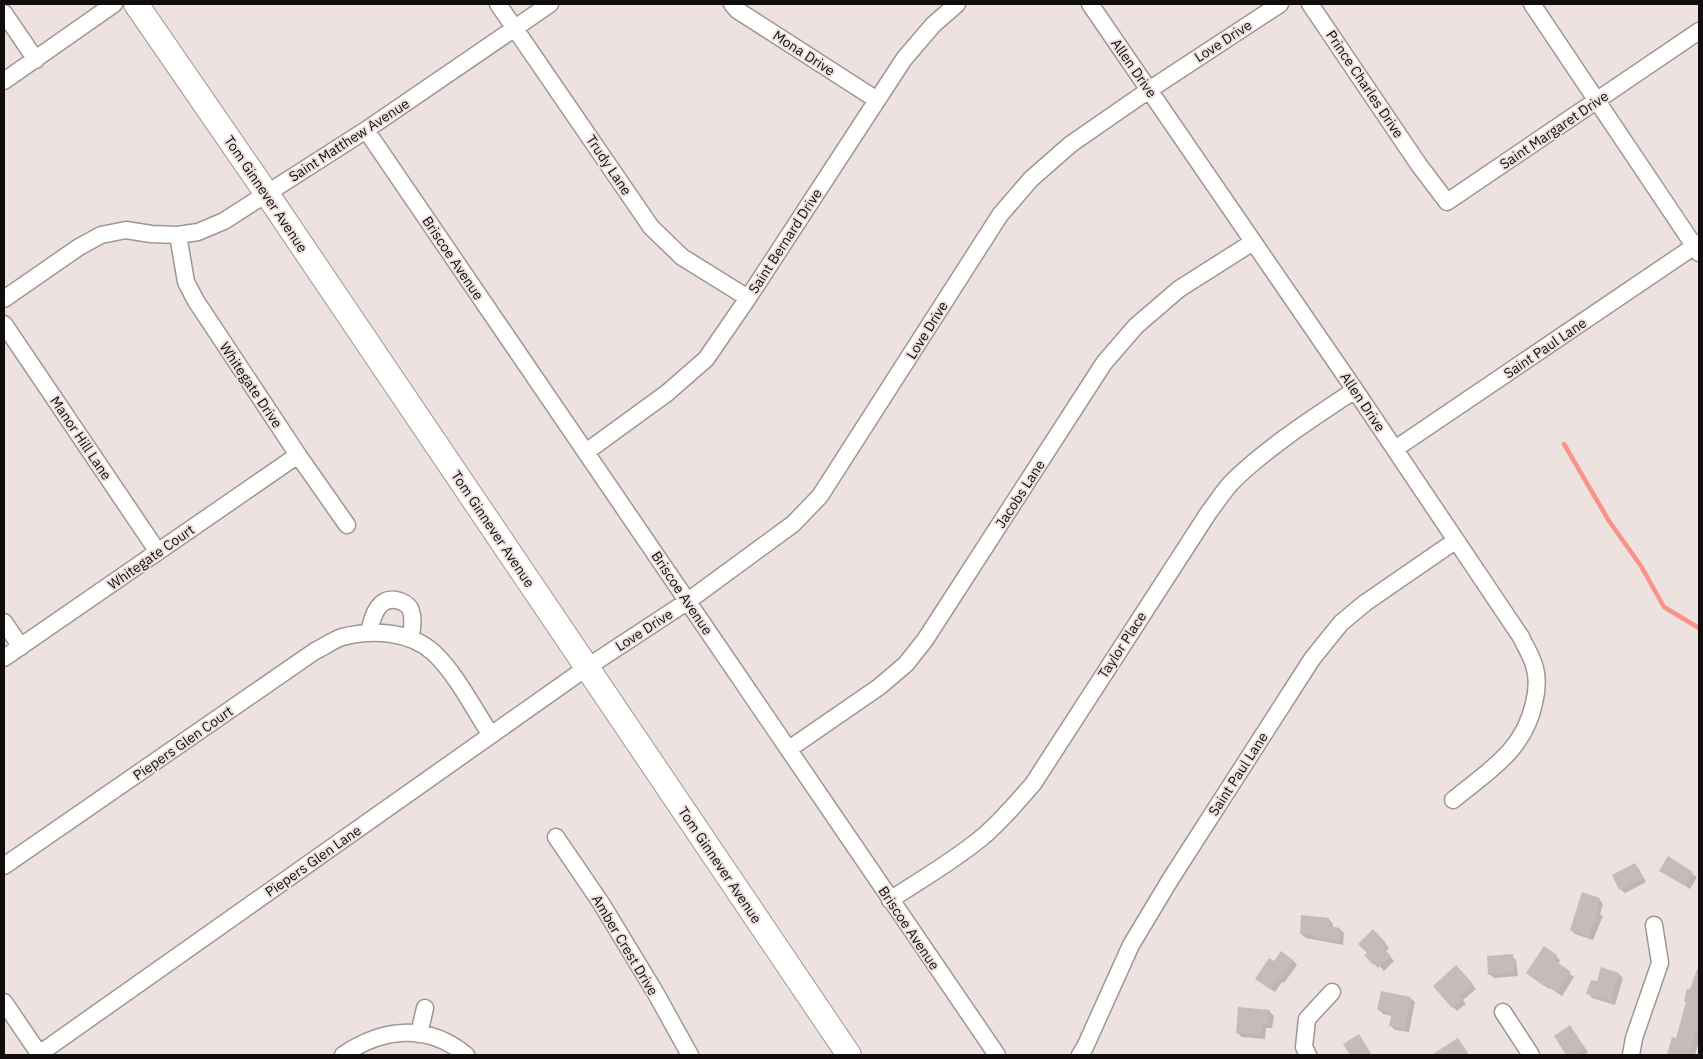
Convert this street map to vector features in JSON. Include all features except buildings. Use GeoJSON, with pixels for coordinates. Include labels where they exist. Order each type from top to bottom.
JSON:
{"type":"FeatureCollection","features":[{"type":"Feature","properties":{"kind":"main road","name":"Tom Ginnever Avenue"},"geometry":{"type":"LineString","coordinates":[[136,4],[267,194],[844,1054]]}},
{"type":"Feature","properties":{"kind":"street"},"geometry":{"type":"LineString","coordinates":[[4,82],[114,4]]}},
{"type":"Feature","properties":{"kind":"street","name":"Trudy Lane"},"geometry":{"type":"LineString","coordinates":[[498,4],[651,227],[682,257],[748,298]]}},
{"type":"Feature","properties":{"kind":"street","name":"Saint Matthew Avenue"},"geometry":{"type":"LineString","coordinates":[[4,299],[80,246],[101,235],[126,230],[151,234],[178,235],[198,232],[224,221],[366,130],[550,4]]}},
{"type":"Feature","properties":{"kind":"street","name":"Mona Drive"},"geometry":{"type":"LineString","coordinates":[[732,4],[737,10],[877,100]]}},
{"type":"Feature","properties":{"kind":"street","name":"Saint Bernard Drive"},"geometry":{"type":"LineString","coordinates":[[586,452],[667,393],[706,359],[904,59],[934,25],[957,4]]}},
{"type":"Feature","properties":{"kind":"street","name":"Allen Drive"},"geometry":{"type":"LineString","coordinates":[[1090,4],[1395,449],[1521,637],[1535,666],[1537,689],[1532,713],[1522,737],[1507,755],[1453,800]]}},
{"type":"Feature","properties":{"kind":"street","name":"Love Drive"},"geometry":{"type":"LineString","coordinates":[[586,668],[688,601],[793,524],[820,496],[996,222],[1031,179],[1071,144],[1280,4]]}},
{"type":"Feature","properties":{"kind":"street","name":"Prince Charles Drive"},"geometry":{"type":"LineString","coordinates":[[1310,4],[1419,165]]}},
{"type":"Feature","properties":{"kind":"street"},"geometry":{"type":"LineString","coordinates":[[1532,4],[1698,247]]}},
{"type":"Feature","properties":{"kind":"street"},"geometry":{"type":"LineString","coordinates":[[4,13],[36,60]]}},
{"type":"Feature","properties":{"kind":"street","name":"Saint Margaret Drive"},"geometry":{"type":"LineString","coordinates":[[1419,165],[1447,202],[1699,31]]}},
{"type":"Feature","properties":{"kind":"street","name":"Briscoe Avenue"},"geometry":{"type":"LineString","coordinates":[[366,130],[997,1055]]}},
{"type":"Feature","properties":{"kind":"street","name":"Whitegate Drive"},"geometry":{"type":"LineString","coordinates":[[178,235],[186,282],[196,301],[298,455],[347,525]]}},
{"type":"Feature","properties":{"kind":"street","name":"Jacobs Lane"},"geometry":{"type":"LineString","coordinates":[[789,749],[879,688],[906,664],[925,640],[1104,363],[1136,326],[1179,289],[1253,242]]}},
{"type":"Feature","properties":{"kind":"street","name":"Saint Paul Lane"},"geometry":{"type":"LineString","coordinates":[[1395,449],[1698,247]]}},
{"type":"Feature","properties":{"kind":"street","name":"Manor Hill Lane"},"geometry":{"type":"LineString","coordinates":[[4,324],[158,552]]}},
{"type":"Feature","properties":{"kind":"street","name":"Taylor Place"},"geometry":{"type":"LineString","coordinates":[[890,900],[955,858],[980,839],[1006,815],[1034,784],[1209,512],[1232,482],[1304,423],[1354,390]]}},
{"type":"Feature","properties":{"kind":"street","name":"Whitegate Court"},"geometry":{"type":"LineString","coordinates":[[4,658],[298,455]]}},
{"type":"Feature","properties":{"kind":"street","name":"Saint Paul Lane"},"geometry":{"type":"LineString","coordinates":[[1080,1055],[1131,945],[1170,880],[1312,659],[1341,623],[1365,603],[1456,541]]}},
{"type":"Feature","properties":{"kind":"street"},"geometry":{"type":"LineString","coordinates":[[369,632],[377,608],[384,601],[394,599],[405,603],[411,610],[413,624],[410,639]]}},
{"type":"Feature","properties":{"kind":"street"},"geometry":{"type":"LineString","coordinates":[[4,622],[21,647]]}},
{"type":"Feature","properties":{"kind":"street","name":"Piepers Glen Court"},"geometry":{"type":"LineString","coordinates":[[4,866],[315,651],[340,638],[369,632],[383,633],[410,639],[432,652],[448,669],[491,735]]}},
{"type":"Feature","properties":{"kind":"street","name":"Piepers Glen Lane"},"geometry":{"type":"LineString","coordinates":[[39,1054],[586,668]]}},
{"type":"Feature","properties":{"kind":"street","name":"Amber Crest Drive"},"geometry":{"type":"LineString","coordinates":[[556,837],[601,903],[655,992],[690,1055]]}},
{"type":"Feature","properties":{"kind":"street"},"geometry":{"type":"LineString","coordinates":[[1631,1055],[1634,1038],[1660,963],[1654,925]]}},
{"type":"Feature","properties":{"kind":"street"},"geometry":{"type":"LineString","coordinates":[[1308,1055],[1304,1047],[1307,1018],[1332,992]]}},
{"type":"Feature","properties":{"kind":"street"},"geometry":{"type":"LineString","coordinates":[[4,1002],[39,1054]]}},
{"type":"Feature","properties":{"kind":"street"},"geometry":{"type":"LineString","coordinates":[[419,1034],[425,1008]]}},
{"type":"Feature","properties":{"kind":"street"},"geometry":{"type":"LineString","coordinates":[[1503,1012],[1531,1055]]}},
{"type":"Feature","properties":{"kind":"street"},"geometry":{"type":"LineString","coordinates":[[342,1055],[361,1043],[391,1033],[419,1034],[444,1041],[466,1055]]}},
{"type":"Feature","properties":{"kind":"waterway"},"geometry":{"type":"LineString","coordinates":[[1564,444],[1609,521],[1641,566],[1664,607],[1699,628]]}}]}
